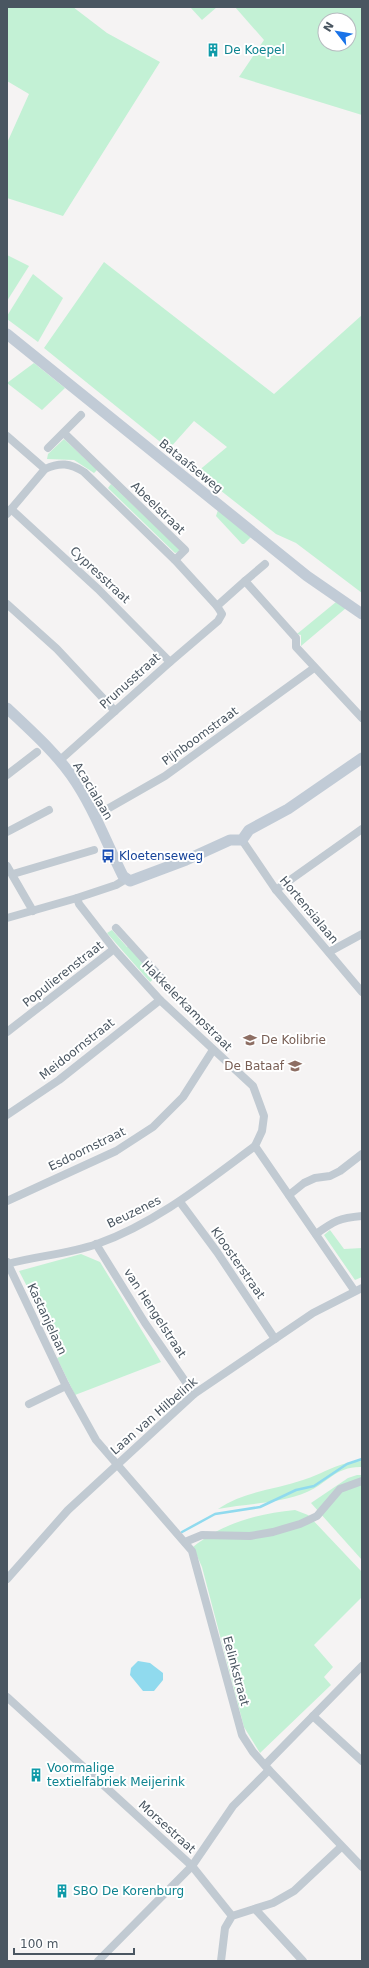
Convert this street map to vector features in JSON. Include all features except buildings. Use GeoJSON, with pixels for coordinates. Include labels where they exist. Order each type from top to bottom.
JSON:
{"type":"FeatureCollection","features":[{"type":"Feature","properties":{"kind":"street","name":"Bataafseweg"},"geometry":{"type":"LineString","coordinates":[[7,334],[307,576],[362,614]]}},
{"type":"Feature","properties":{"kind":"street"},"geometry":{"type":"LineString","coordinates":[[48,448],[81,416]]}},
{"type":"Feature","properties":{"kind":"street","name":"Abeelstraat"},"geometry":{"type":"LineString","coordinates":[[64,433],[185,550],[176,560]]}},
{"type":"Feature","properties":{"kind":"street"},"geometry":{"type":"LineString","coordinates":[[7,436],[45,469],[9,512]]}},
{"type":"Feature","properties":{"kind":"street","name":"Abeelstraat"},"geometry":{"type":"LineString","coordinates":[[45,469],[62,463],[73,465],[84,472],[176,560],[217,606]]}},
{"type":"Feature","properties":{"kind":"street"},"geometry":{"type":"LineString","coordinates":[[97,484],[106,474]]}},
{"type":"Feature","properties":{"kind":"street","name":"Cypresstraat"},"geometry":{"type":"LineString","coordinates":[[9,512],[98,589],[170,662]]}},
{"type":"Feature","properties":{"kind":"street"},"geometry":{"type":"LineString","coordinates":[[217,606],[265,564]]}},
{"type":"Feature","properties":{"kind":"street"},"geometry":{"type":"LineString","coordinates":[[245,581],[296,638],[296,648],[362,718]]}},
{"type":"Feature","properties":{"kind":"street"},"geometry":{"type":"LineString","coordinates":[[7,604],[57,649],[115,711]]}},
{"type":"Feature","properties":{"kind":"street","name":"Prunusstraat"},"geometry":{"type":"LineString","coordinates":[[60,761],[218,621],[222,614],[217,606]]}},
{"type":"Feature","properties":{"kind":"street","name":"Pijnboomstraat"},"geometry":{"type":"LineString","coordinates":[[95,816],[165,776],[314,668]]}},
{"type":"Feature","properties":{"kind":"street","name":"Acacialaan"},"geometry":{"type":"LineString","coordinates":[[7,708],[60,761],[71,776],[95,816],[121,872],[126,879]]}},
{"type":"Feature","properties":{"kind":"street"},"geometry":{"type":"LineString","coordinates":[[7,775],[37,752]]}},
{"type":"Feature","properties":{"kind":"street"},"geometry":{"type":"LineString","coordinates":[[7,918],[77,898],[116,885],[126,879],[135,880],[145,877],[230,840],[242,840],[249,830],[288,809],[362,758]]}},
{"type":"Feature","properties":{"kind":"street"},"geometry":{"type":"LineString","coordinates":[[7,832],[49,810]]}},
{"type":"Feature","properties":{"kind":"street"},"geometry":{"type":"LineString","coordinates":[[276,890],[362,829]]}},
{"type":"Feature","properties":{"kind":"street","name":"Hortensialaan"},"geometry":{"type":"LineString","coordinates":[[242,840],[276,890],[362,992]]}},
{"type":"Feature","properties":{"kind":"street"},"geometry":{"type":"LineString","coordinates":[[13,874],[94,850]]}},
{"type":"Feature","properties":{"kind":"street"},"geometry":{"type":"LineString","coordinates":[[7,866],[33,911]]}},
{"type":"Feature","properties":{"kind":"street","name":"Hakkelerkampstraat"},"geometry":{"type":"LineString","coordinates":[[77,898],[79,904],[114,949],[160,1000],[253,1086],[260,1101],[264,1116],[262,1131],[255,1146]]}},
{"type":"Feature","properties":{"kind":"street","name":"Hakkelerkampstraat"},"geometry":{"type":"LineString","coordinates":[[116,928],[163,980]]}},
{"type":"Feature","properties":{"kind":"street"},"geometry":{"type":"LineString","coordinates":[[329,952],[362,934]]}},
{"type":"Feature","properties":{"kind":"street","name":"Populierenstraat"},"geometry":{"type":"LineString","coordinates":[[7,1032],[114,949]]}},
{"type":"Feature","properties":{"kind":"street","name":"Meidoornstraat"},"geometry":{"type":"LineString","coordinates":[[7,1115],[59,1080],[160,1000]]}},
{"type":"Feature","properties":{"kind":"street","name":"Esdoornstraat"},"geometry":{"type":"LineString","coordinates":[[7,1201],[116,1151],[153,1127],[183,1096],[213,1050]]}},
{"type":"Feature","properties":{"kind":"street"},"geometry":{"type":"LineString","coordinates":[[255,1146],[316,1234],[358,1289]]}},
{"type":"Feature","properties":{"kind":"street","name":"Beuzenes"},"geometry":{"type":"LineString","coordinates":[[7,1263],[96,1244],[136,1226],[180,1202],[255,1146]]}},
{"type":"Feature","properties":{"kind":"street"},"geometry":{"type":"LineString","coordinates":[[289,1195],[315,1178],[330,1176],[340,1172],[362,1154]]}},
{"type":"Feature","properties":{"kind":"street","name":"Kloosterstraat"},"geometry":{"type":"LineString","coordinates":[[180,1202],[217,1252],[275,1338]]}},
{"type":"Feature","properties":{"kind":"street"},"geometry":{"type":"LineString","coordinates":[[316,1234],[333,1222],[346,1217],[362,1216]]}},
{"type":"Feature","properties":{"kind":"street","name":"van Hengelstraat"},"geometry":{"type":"LineString","coordinates":[[96,1244],[145,1323],[194,1394]]}},
{"type":"Feature","properties":{"kind":"street","name":"Kastanjelaan"},"geometry":{"type":"LineString","coordinates":[[7,1263],[66,1386],[96,1440],[117,1465]]}},
{"type":"Feature","properties":{"kind":"street","name":"Laan van Hilbelink"},"geometry":{"type":"LineString","coordinates":[[7,1579],[68,1510],[194,1394],[313,1313],[358,1289]]}},
{"type":"Feature","properties":{"kind":"street"},"geometry":{"type":"LineString","coordinates":[[29,1404],[66,1386]]}},
{"type":"Feature","properties":{"kind":"street","name":"Eelinkstraat"},"geometry":{"type":"LineString","coordinates":[[117,1465],[192,1551],[242,1735],[253,1752],[341,1847],[362,1866]]}},
{"type":"Feature","properties":{"kind":"street"},"geometry":{"type":"LineString","coordinates":[[185,1542],[202,1535],[250,1536],[273,1532],[300,1524],[317,1516],[340,1489],[357,1481],[362,1481]]}},
{"type":"Feature","properties":{"kind":"street"},"geometry":{"type":"LineString","coordinates":[[98,1961],[192,1866],[234,1806],[267,1767],[313,1716],[362,1667]]}},
{"type":"Feature","properties":{"kind":"street","name":"Morsestraat"},"geometry":{"type":"LineString","coordinates":[[7,1697],[192,1866],[232,1916]]}},
{"type":"Feature","properties":{"kind":"street"},"geometry":{"type":"LineString","coordinates":[[313,1716],[362,1761]]}},
{"type":"Feature","properties":{"kind":"street"},"geometry":{"type":"LineString","coordinates":[[221,1961],[225,1928],[232,1916],[255,1910],[294,1891],[341,1847]]}},
{"type":"Feature","properties":{"kind":"street"},"geometry":{"type":"LineString","coordinates":[[255,1910],[303,1961]]}},
{"type":"Feature","properties":{"kind":"green space"},"geometry":{"type":"Polygon","coordinates":[[[7,7],[73,7],[107,33],[160,62],[63,216],[7,198],[7,143],[29,94],[7,81],[7,7]]]}},
{"type":"Feature","properties":{"kind":"green space"},"geometry":{"type":"Polygon","coordinates":[[[190,7],[217,7],[202,20],[190,7]]]}},
{"type":"Feature","properties":{"kind":"green space"},"geometry":{"type":"Polygon","coordinates":[[[235,7],[362,7],[362,115],[239,77],[264,40],[235,7]]]}},
{"type":"Feature","properties":{"kind":"green space"},"geometry":{"type":"Polygon","coordinates":[[[7,255],[29,266],[7,301],[7,255]]]}},
{"type":"Feature","properties":{"kind":"green space"},"geometry":{"type":"Polygon","coordinates":[[[104,262],[274,394],[362,315],[362,593],[296,543],[276,534],[197,472],[227,447],[194,421],[169,449],[44,348],[104,262]]]}},
{"type":"Feature","properties":{"kind":"green space"},"geometry":{"type":"Polygon","coordinates":[[[33,274],[63,298],[38,342],[7,319],[7,316],[33,274]]]}},
{"type":"Feature","properties":{"kind":"green space"},"geometry":{"type":"Polygon","coordinates":[[[34,363],[65,388],[42,410],[7,383],[34,363]]]}},
{"type":"Feature","properties":{"kind":"green space"},"geometry":{"type":"Polygon","coordinates":[[[64,439],[97,470],[94,473],[74,460],[47,459],[48,454],[64,439]]]}},
{"type":"Feature","properties":{"kind":"green space"},"geometry":{"type":"Polygon","coordinates":[[[111,484],[179,549],[179,552],[175,553],[108,488],[111,484]]]}},
{"type":"Feature","properties":{"kind":"green space"},"geometry":{"type":"Polygon","coordinates":[[[218,510],[251,537],[244,544],[242,544],[216,516],[218,510]]]}},
{"type":"Feature","properties":{"kind":"green space"},"geometry":{"type":"Polygon","coordinates":[[[336,602],[346,608],[301,646],[301,635],[297,634],[336,602]]]}},
{"type":"Feature","properties":{"kind":"green space"},"geometry":{"type":"Polygon","coordinates":[[[112,930],[127,947],[130,945],[157,976],[150,982],[107,933],[112,930]]]}},
{"type":"Feature","properties":{"kind":"green space"},"geometry":{"type":"Polygon","coordinates":[[[330,1230],[344,1249],[362,1248],[362,1277],[355,1280],[324,1235],[330,1230]]]}},
{"type":"Feature","properties":{"kind":"green space"},"geometry":{"type":"Polygon","coordinates":[[[81,1254],[100,1262],[161,1362],[75,1395],[57,1358],[62,1356],[58,1346],[19,1271],[81,1254]]]}},
{"type":"Feature","properties":{"kind":"green space"},"geometry":{"type":"Polygon","coordinates":[[[362,1461],[362,1467],[345,1469],[307,1492],[297,1496],[275,1501],[218,1509],[238,1498],[303,1480],[339,1465],[362,1461]]]}},
{"type":"Feature","properties":{"kind":"green space"},"geometry":{"type":"Polygon","coordinates":[[[362,1475],[362,1560],[311,1503],[348,1478],[362,1475]]]}},
{"type":"Feature","properties":{"kind":"green space"},"geometry":{"type":"Polygon","coordinates":[[[295,1510],[308,1515],[362,1572],[362,1597],[314,1645],[333,1667],[324,1677],[331,1685],[260,1753],[244,1727],[202,1567],[193,1547],[216,1532],[241,1521],[267,1514],[295,1510]]]}},
{"type":"Feature","properties":{"kind":"water"},"geometry":{"type":"Polygon","coordinates":[[[138,1661],[150,1663],[163,1673],[163,1680],[154,1691],[143,1691],[130,1675],[131,1668],[138,1661]]]}},
{"type":"Feature","properties":{"kind":"waterway"},"geometry":{"type":"LineString","coordinates":[[182,1532],[215,1514],[260,1507],[296,1490],[314,1486],[347,1464],[362,1459]]}},
{"type":"Feature","properties":{"kind":"place","name":"De Koepel"},"geometry":{"type":"Point","coordinates":[213,50]}},
{"type":"Feature","properties":{"kind":"place","name":"Kloetenseweg"},"geometry":{"type":"Point","coordinates":[108,856]}},
{"type":"Feature","properties":{"kind":"place","name":"De Kolibrie"},"geometry":{"type":"Point","coordinates":[250,1040]}},
{"type":"Feature","properties":{"kind":"place","name":"De Bataaf"},"geometry":{"type":"Point","coordinates":[295,1066]}},
{"type":"Feature","properties":{"kind":"place","name":"Voormalige textielfabriek Meijerink"},"geometry":{"type":"Point","coordinates":[36,1775]}},
{"type":"Feature","properties":{"kind":"place","name":"SBO De Korenburg"},"geometry":{"type":"Point","coordinates":[62,1891]}}]}
